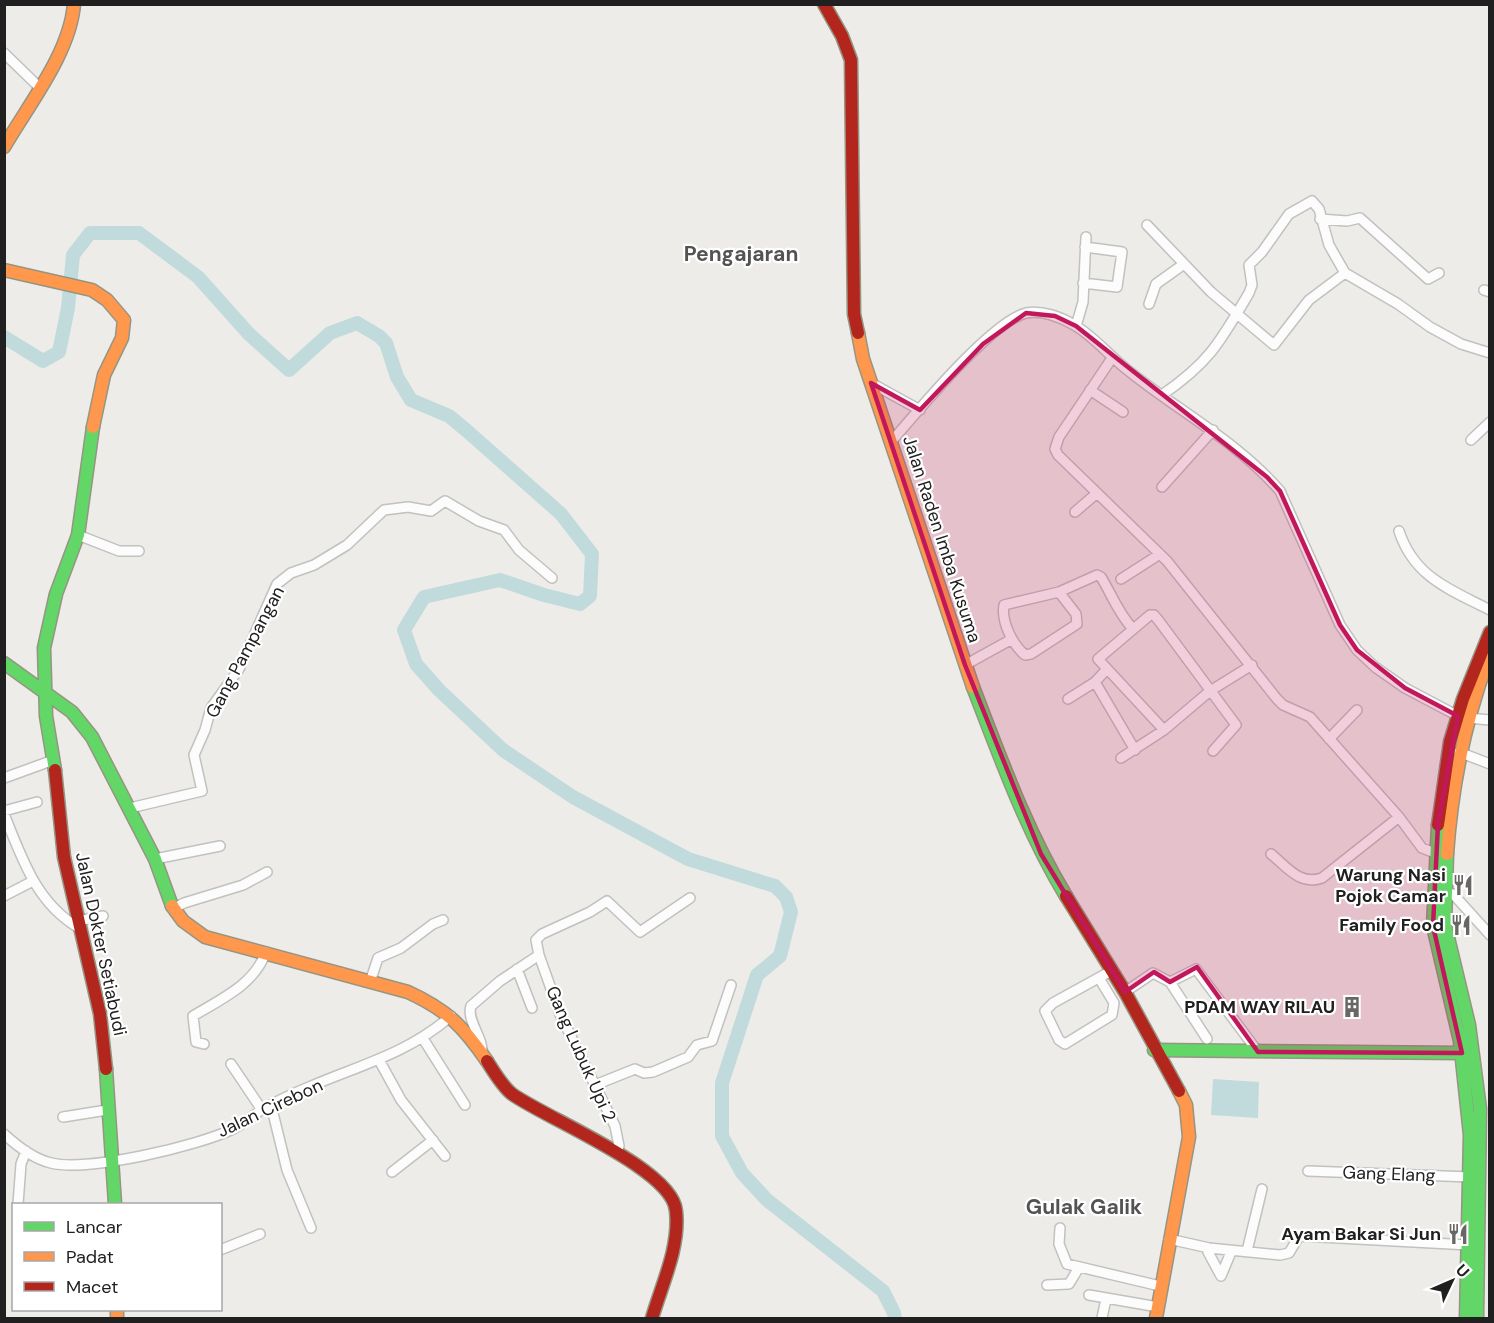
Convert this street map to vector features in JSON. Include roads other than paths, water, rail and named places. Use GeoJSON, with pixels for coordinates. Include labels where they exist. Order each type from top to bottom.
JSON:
{"type":"FeatureCollection","features":[{"type":"Feature","properties":{"kind":"street"},"geometry":{"type":"LineString","coordinates":[[4,147],[72,27],[74,4]]}},
{"type":"Feature","properties":{"kind":"street","name":"Jalan Raden Imba Kusuma"},"geometry":{"type":"LineString","coordinates":[[824,4],[842,36],[851,60],[854,314],[856,333],[871,383],[965,665],[1019,806],[1041,854],[1125,992],[1154,1050],[1186,1104],[1189,1137],[1160,1286],[1157,1313]]}},
{"type":"Feature","properties":{"kind":"street"},"geometry":{"type":"LineString","coordinates":[[4,53],[39,87]]}},
{"type":"Feature","properties":{"kind":"street"},"geometry":{"type":"LineString","coordinates":[[1162,395],[1189,376],[1208,358],[1236,316],[1252,285],[1249,265],[1262,252],[1289,214],[1312,201],[1318,205],[1329,245],[1345,273],[1398,304],[1430,327],[1461,344],[1490,353]]}},
{"type":"Feature","properties":{"kind":"street"},"geometry":{"type":"LineString","coordinates":[[1320,219],[1360,218],[1428,279],[1439,273]]}},
{"type":"Feature","properties":{"kind":"street"},"geometry":{"type":"LineString","coordinates":[[1147,225],[1236,316],[1274,345],[1309,300],[1345,273]]}},
{"type":"Feature","properties":{"kind":"street"},"geometry":{"type":"LineString","coordinates":[[1076,326],[1083,302],[1083,283],[1085,242],[1122,252],[1117,287],[1083,283]]}},
{"type":"Feature","properties":{"kind":"street"},"geometry":{"type":"LineString","coordinates":[[1149,304],[1156,284],[1184,264]]}},
{"type":"Feature","properties":{"kind":"street","name":"Jalan Dokter Setiabudi"},"geometry":{"type":"LineString","coordinates":[[4,270],[53,282],[84,285],[103,295],[114,305],[124,320],[125,330],[104,375],[93,426],[78,535],[48,624],[44,648],[45,691],[64,857],[100,1014],[105,1054],[115,1203]]}},
{"type":"Feature","properties":{"kind":"street"},"geometry":{"type":"LineString","coordinates":[[891,442],[983,344],[1016,318],[1038,313],[1055,316],[1076,326],[1112,358],[1213,430],[1280,491],[1340,625],[1357,650],[1375,667],[1405,688],[1463,717],[1490,720]]}},
{"type":"Feature","properties":{"kind":"street"},"geometry":{"type":"LineString","coordinates":[[1112,358],[1059,436],[1055,449],[1096,493],[1185,580],[1283,705],[1310,717],[1399,818],[1422,848],[1436,853]]}},
{"type":"Feature","properties":{"kind":"street"},"geometry":{"type":"LineString","coordinates":[[871,383],[920,410]]}},
{"type":"Feature","properties":{"kind":"street"},"geometry":{"type":"LineString","coordinates":[[1090,390],[1123,412]]}},
{"type":"Feature","properties":{"kind":"street"},"geometry":{"type":"LineString","coordinates":[[1471,440],[1490,422]]}},
{"type":"Feature","properties":{"kind":"street"},"geometry":{"type":"LineString","coordinates":[[1162,487],[1213,430]]}},
{"type":"Feature","properties":{"kind":"street"},"geometry":{"type":"LineString","coordinates":[[1075,512],[1096,493]]}},
{"type":"Feature","properties":{"kind":"street","name":"Gang Pampangan"},"geometry":{"type":"LineString","coordinates":[[130,808],[202,790],[194,755],[206,730],[211,708],[239,669],[277,584],[291,573],[314,565],[347,545],[384,510],[408,507],[431,511],[445,501],[479,521],[504,530],[519,550],[552,579]]}},
{"type":"Feature","properties":{"kind":"street"},"geometry":{"type":"LineString","coordinates":[[1399,531],[1409,556],[1419,568],[1490,610]]}},
{"type":"Feature","properties":{"kind":"street"},"geometry":{"type":"LineString","coordinates":[[78,535],[119,551],[139,551]]}},
{"type":"Feature","properties":{"kind":"street"},"geometry":{"type":"LineString","coordinates":[[1121,579],[1160,554]]}},
{"type":"Feature","properties":{"kind":"street"},"geometry":{"type":"LineString","coordinates":[[1059,592],[1076,614],[1077,624],[1031,654],[1025,654],[1012,639],[1004,616],[1004,605],[1059,592],[1097,574],[1116,601],[1118,612],[1133,629]]}},
{"type":"Feature","properties":{"kind":"street"},"geometry":{"type":"LineString","coordinates":[[1164,730],[1099,661],[1100,657],[1150,615],[1154,615],[1236,725],[1213,751]]}},
{"type":"Feature","properties":{"kind":"street"},"geometry":{"type":"LineString","coordinates":[[1477,1318],[1470,1177],[1480,1108],[1468,1017],[1445,925],[1443,834],[1456,746],[1463,717],[1486,654],[1490,632]]}},
{"type":"Feature","properties":{"kind":"street"},"geometry":{"type":"LineString","coordinates":[[965,665],[1012,639]]}},
{"type":"Feature","properties":{"kind":"street"},"geometry":{"type":"LineString","coordinates":[[4,663],[72,712],[92,737],[155,859],[174,909],[183,921],[205,937],[408,992],[451,1016],[511,1093],[617,1154],[662,1184],[673,1196],[678,1229],[652,1318]]}},
{"type":"Feature","properties":{"kind":"street"},"geometry":{"type":"LineString","coordinates":[[1121,758],[1164,730],[1210,691],[1252,665]]}},
{"type":"Feature","properties":{"kind":"street"},"geometry":{"type":"LineString","coordinates":[[1068,699],[1095,682],[1107,669]]}},
{"type":"Feature","properties":{"kind":"street"},"geometry":{"type":"LineString","coordinates":[[1095,682],[1135,750]]}},
{"type":"Feature","properties":{"kind":"street"},"geometry":{"type":"LineString","coordinates":[[1329,739],[1357,710]]}},
{"type":"Feature","properties":{"kind":"street"},"geometry":{"type":"LineString","coordinates":[[1456,746],[1490,764]]}},
{"type":"Feature","properties":{"kind":"street"},"geometry":{"type":"LineString","coordinates":[[4,778],[48,762]]}},
{"type":"Feature","properties":{"kind":"street"},"geometry":{"type":"LineString","coordinates":[[37,802],[4,812],[33,881],[57,913],[79,924],[103,916]]}},
{"type":"Feature","properties":{"kind":"street"},"geometry":{"type":"LineString","coordinates":[[1271,854],[1299,878],[1312,881],[1322,878],[1399,818]]}},
{"type":"Feature","properties":{"kind":"street"},"geometry":{"type":"LineString","coordinates":[[1443,834],[1436,853],[1433,926],[1462,1053],[1475,1135],[1485,1148],[1472,1237],[1466,1318]]}},
{"type":"Feature","properties":{"kind":"street"},"geometry":{"type":"LineString","coordinates":[[155,859],[220,846]]}},
{"type":"Feature","properties":{"kind":"street"},"geometry":{"type":"LineString","coordinates":[[174,909],[184,903],[243,885],[267,872]]}},
{"type":"Feature","properties":{"kind":"street"},"geometry":{"type":"LineString","coordinates":[[4,896],[33,881]]}},
{"type":"Feature","properties":{"kind":"street"},"geometry":{"type":"LineString","coordinates":[[1445,892],[1453,894],[1490,935]]}},
{"type":"Feature","properties":{"kind":"street"},"geometry":{"type":"LineString","coordinates":[[481,1056],[481,1039],[470,1010],[500,981],[539,955],[536,940],[542,934],[590,912],[605,902],[610,902],[640,932],[690,898]]}},
{"type":"Feature","properties":{"kind":"street"},"geometry":{"type":"LineString","coordinates":[[370,982],[378,958],[401,948],[433,924],[443,920]]}},
{"type":"Feature","properties":{"kind":"street"},"geometry":{"type":"LineString","coordinates":[[204,1044],[196,1042],[192,1016],[238,990],[259,966],[266,952]]}},
{"type":"Feature","properties":{"kind":"street","name":"Gang Lubuk Upi 2"},"geometry":{"type":"LineString","coordinates":[[539,955],[560,1014],[615,1126],[619,1146],[617,1154]]}},
{"type":"Feature","properties":{"kind":"street"},"geometry":{"type":"LineString","coordinates":[[517,969],[532,1008]]}},
{"type":"Feature","properties":{"kind":"street"},"geometry":{"type":"LineString","coordinates":[[1170,982],[1191,969],[1200,972],[1258,1052]]}},
{"type":"Feature","properties":{"kind":"street"},"geometry":{"type":"LineString","coordinates":[[1099,978],[1114,1003],[1112,1015],[1065,1044],[1059,1040],[1045,1011],[1053,1004],[1111,971]]}},
{"type":"Feature","properties":{"kind":"street"},"geometry":{"type":"LineString","coordinates":[[1125,992],[1153,973],[1170,982],[1207,1039]]}},
{"type":"Feature","properties":{"kind":"street"},"geometry":{"type":"LineString","coordinates":[[595,1085],[635,1069],[653,1072],[688,1058],[697,1046],[712,1041],[731,985]]}},
{"type":"Feature","properties":{"kind":"street","name":"Jalan Cirebon"},"geometry":{"type":"LineString","coordinates":[[4,1134],[42,1160],[63,1165],[111,1162],[230,1130],[267,1107],[310,1086],[379,1060],[422,1037],[451,1016]]}},
{"type":"Feature","properties":{"kind":"street"},"geometry":{"type":"LineString","coordinates":[[1455,1019],[1468,1017]]}},
{"type":"Feature","properties":{"kind":"street"},"geometry":{"type":"LineString","coordinates":[[422,1037],[465,1105]]}},
{"type":"Feature","properties":{"kind":"street"},"geometry":{"type":"LineString","coordinates":[[1154,1050],[1462,1053]]}},
{"type":"Feature","properties":{"kind":"street"},"geometry":{"type":"LineString","coordinates":[[1173,1079],[1172,1063],[1178,1051]]}},
{"type":"Feature","properties":{"kind":"street"},"geometry":{"type":"LineString","coordinates":[[379,1060],[397,1094],[445,1156]]}},
{"type":"Feature","properties":{"kind":"street"},"geometry":{"type":"LineString","coordinates":[[231,1064],[267,1107],[287,1170],[311,1228]]}},
{"type":"Feature","properties":{"kind":"street"},"geometry":{"type":"LineString","coordinates":[[63,1117],[107,1110]]}},
{"type":"Feature","properties":{"kind":"street"},"geometry":{"type":"LineString","coordinates":[[392,1172],[433,1140]]}},
{"type":"Feature","properties":{"kind":"street"},"geometry":{"type":"LineString","coordinates":[[18,1203],[21,1164],[26,1151]]}},
{"type":"Feature","properties":{"kind":"street","name":"Gang Elang"},"geometry":{"type":"LineString","coordinates":[[1308,1171],[1470,1177]]}},
{"type":"Feature","properties":{"kind":"street"},"geometry":{"type":"LineString","coordinates":[[1248,1251],[1262,1189]]}},
{"type":"Feature","properties":{"kind":"street"},"geometry":{"type":"LineString","coordinates":[[1060,1228],[1062,1254],[1067,1264],[1078,1269],[1160,1286]]}},
{"type":"Feature","properties":{"kind":"street"},"geometry":{"type":"LineString","coordinates":[[222,1249],[260,1234]]}},
{"type":"Feature","properties":{"kind":"street"},"geometry":{"type":"LineString","coordinates":[[1169,1239],[1208,1249],[1284,1255],[1302,1236],[1472,1237]]}},
{"type":"Feature","properties":{"kind":"street"},"geometry":{"type":"LineString","coordinates":[[1208,1249],[1221,1276],[1231,1252]]}},
{"type":"Feature","properties":{"kind":"street"},"geometry":{"type":"LineString","coordinates":[[1047,1285],[1069,1284],[1078,1269]]}},
{"type":"Feature","properties":{"kind":"street"},"geometry":{"type":"LineString","coordinates":[[1089,1295],[1157,1313]]}},
{"type":"Feature","properties":{"kind":"street"},"geometry":{"type":"LineString","coordinates":[[1102,1318],[1106,1299]]}},
{"type":"Feature","properties":{"kind":"water"},"geometry":{"type":"Polygon","coordinates":[[[1213,1079],[1259,1082],[1258,1118],[1211,1115],[1213,1079]]]}},
{"type":"Feature","properties":{"kind":"waterway"},"geometry":{"type":"LineString","coordinates":[[4,337],[43,361],[59,352],[68,308],[73,255],[90,233],[139,233],[198,277],[249,334],[289,370],[330,333],[357,323],[379,336],[386,343],[397,377],[411,400],[449,416],[561,514],[592,554],[590,596],[580,604],[500,580],[424,597],[404,630],[416,664],[439,690],[503,750],[573,797],[688,859],[775,886],[786,897],[791,912],[780,956],[757,975],[722,1083],[722,1136],[742,1173],[767,1200],[883,1291],[895,1318]]}},
{"type":"Feature","properties":{"kind":"place","name":"Warung Nasi Pojok Camar"},"geometry":{"type":"Point","coordinates":[1463,885]}},
{"type":"Feature","properties":{"kind":"place","name":"Family Food"},"geometry":{"type":"Point","coordinates":[1461,925]}},
{"type":"Feature","properties":{"kind":"place","name":"PDAM WAY RILAU"},"geometry":{"type":"Point","coordinates":[1352,1007]}},
{"type":"Feature","properties":{"kind":"place","name":"Ayam Bakar Si Jun"},"geometry":{"type":"Point","coordinates":[1458,1234]}},
{"type":"Feature","properties":{"kind":"district","name":"Pengajaran"},"geometry":{"type":"Point","coordinates":[741,254]}},
{"type":"Feature","properties":{"kind":"district","name":"Gulak Galik"},"geometry":{"type":"Point","coordinates":[1084,1207]}}]}
